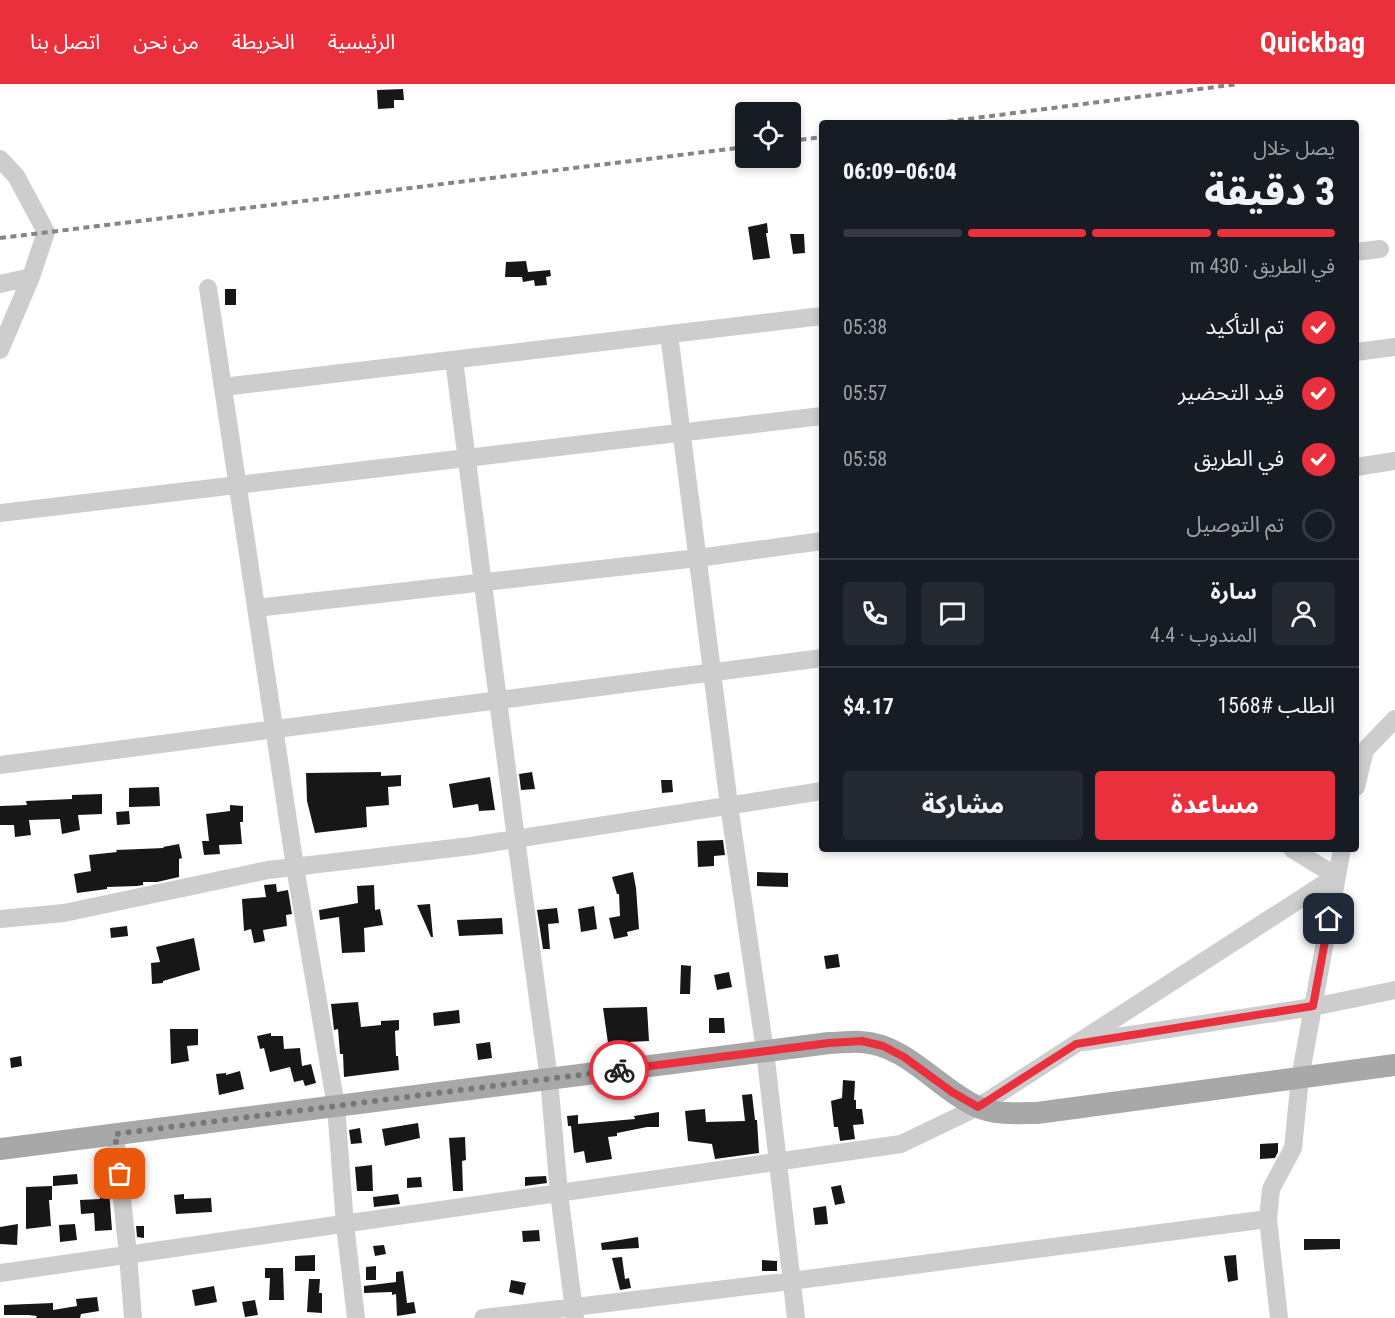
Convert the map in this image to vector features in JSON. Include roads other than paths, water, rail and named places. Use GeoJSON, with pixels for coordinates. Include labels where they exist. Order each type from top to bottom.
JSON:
{"type":"FeatureCollection","features":[{"type":"Feature","properties":{"kind":"main road"},"geometry":{"type":"LineString","coordinates":[[0,1149],[765,1051],[862,1041],[883,1046],[904,1057],[952,1092],[978,1107],[999,1113],[1037,1113],[1395,1065]]}},
{"type":"Feature","properties":{"kind":"street"},"geometry":{"type":"LineString","coordinates":[[0,159],[16,176],[46,232],[31,277],[0,350]]}},
{"type":"Feature","properties":{"kind":"street"},"geometry":{"type":"LineString","coordinates":[[1359,252],[1380,249]]}},
{"type":"Feature","properties":{"kind":"street"},"geometry":{"type":"LineString","coordinates":[[0,284],[31,277]]}},
{"type":"Feature","properties":{"kind":"street"},"geometry":{"type":"LineString","coordinates":[[208,288],[295,867],[336,1106],[345,1225],[356,1318]]}},
{"type":"Feature","properties":{"kind":"street"},"geometry":{"type":"LineString","coordinates":[[223,387],[819,316]]}},
{"type":"Feature","properties":{"kind":"street"},"geometry":{"type":"LineString","coordinates":[[669,334],[729,805],[765,1051],[796,1318]]}},
{"type":"Feature","properties":{"kind":"street"},"geometry":{"type":"LineString","coordinates":[[1359,352],[1395,347]]}},
{"type":"Feature","properties":{"kind":"street"},"geometry":{"type":"LineString","coordinates":[[454,360],[549,1079],[559,1193],[574,1312]]}},
{"type":"Feature","properties":{"kind":"street"},"geometry":{"type":"LineString","coordinates":[[0,513],[819,416]]}},
{"type":"Feature","properties":{"kind":"street"},"geometry":{"type":"LineString","coordinates":[[1359,467],[1395,461]]}},
{"type":"Feature","properties":{"kind":"street"},"geometry":{"type":"LineString","coordinates":[[256,608],[698,558],[819,541]]}},
{"type":"Feature","properties":{"kind":"street"},"geometry":{"type":"LineString","coordinates":[[0,765],[819,658]]}},
{"type":"Feature","properties":{"kind":"street"},"geometry":{"type":"LineString","coordinates":[[1359,775],[1365,750],[1395,719]]}},
{"type":"Feature","properties":{"kind":"street"},"geometry":{"type":"LineString","coordinates":[[0,919],[63,913],[268,870],[516,839],[819,790]]}},
{"type":"Feature","properties":{"kind":"street"},"geometry":{"type":"LineString","coordinates":[[1297,852],[1336,876]]}},
{"type":"Feature","properties":{"kind":"street"},"geometry":{"type":"LineString","coordinates":[[1279,1318],[1268,1219],[1271,1189],[1293,1148],[1300,1078],[1341,852]]}},
{"type":"Feature","properties":{"kind":"street"},"geometry":{"type":"LineString","coordinates":[[0,1273],[901,1144],[978,1107],[1336,876]]}},
{"type":"Feature","properties":{"kind":"street"},"geometry":{"type":"LineString","coordinates":[[1076,1044],[1313,1006],[1395,990]]}},
{"type":"Feature","properties":{"kind":"street"},"geometry":{"type":"LineString","coordinates":[[115,1134],[133,1318]]}},
{"type":"Feature","properties":{"kind":"street"},"geometry":{"type":"LineString","coordinates":[[483,1318],[574,1312],[1268,1219]]}},
{"type":"Feature","properties":{"kind":"railway"},"geometry":{"type":"LineString","coordinates":[[960,120],[1238,84]]}},
{"type":"Feature","properties":{"kind":"railway"},"geometry":{"type":"LineString","coordinates":[[801,140],[819,137]]}},
{"type":"Feature","properties":{"kind":"railway"},"geometry":{"type":"LineString","coordinates":[[0,238],[735,148]]}}]}
